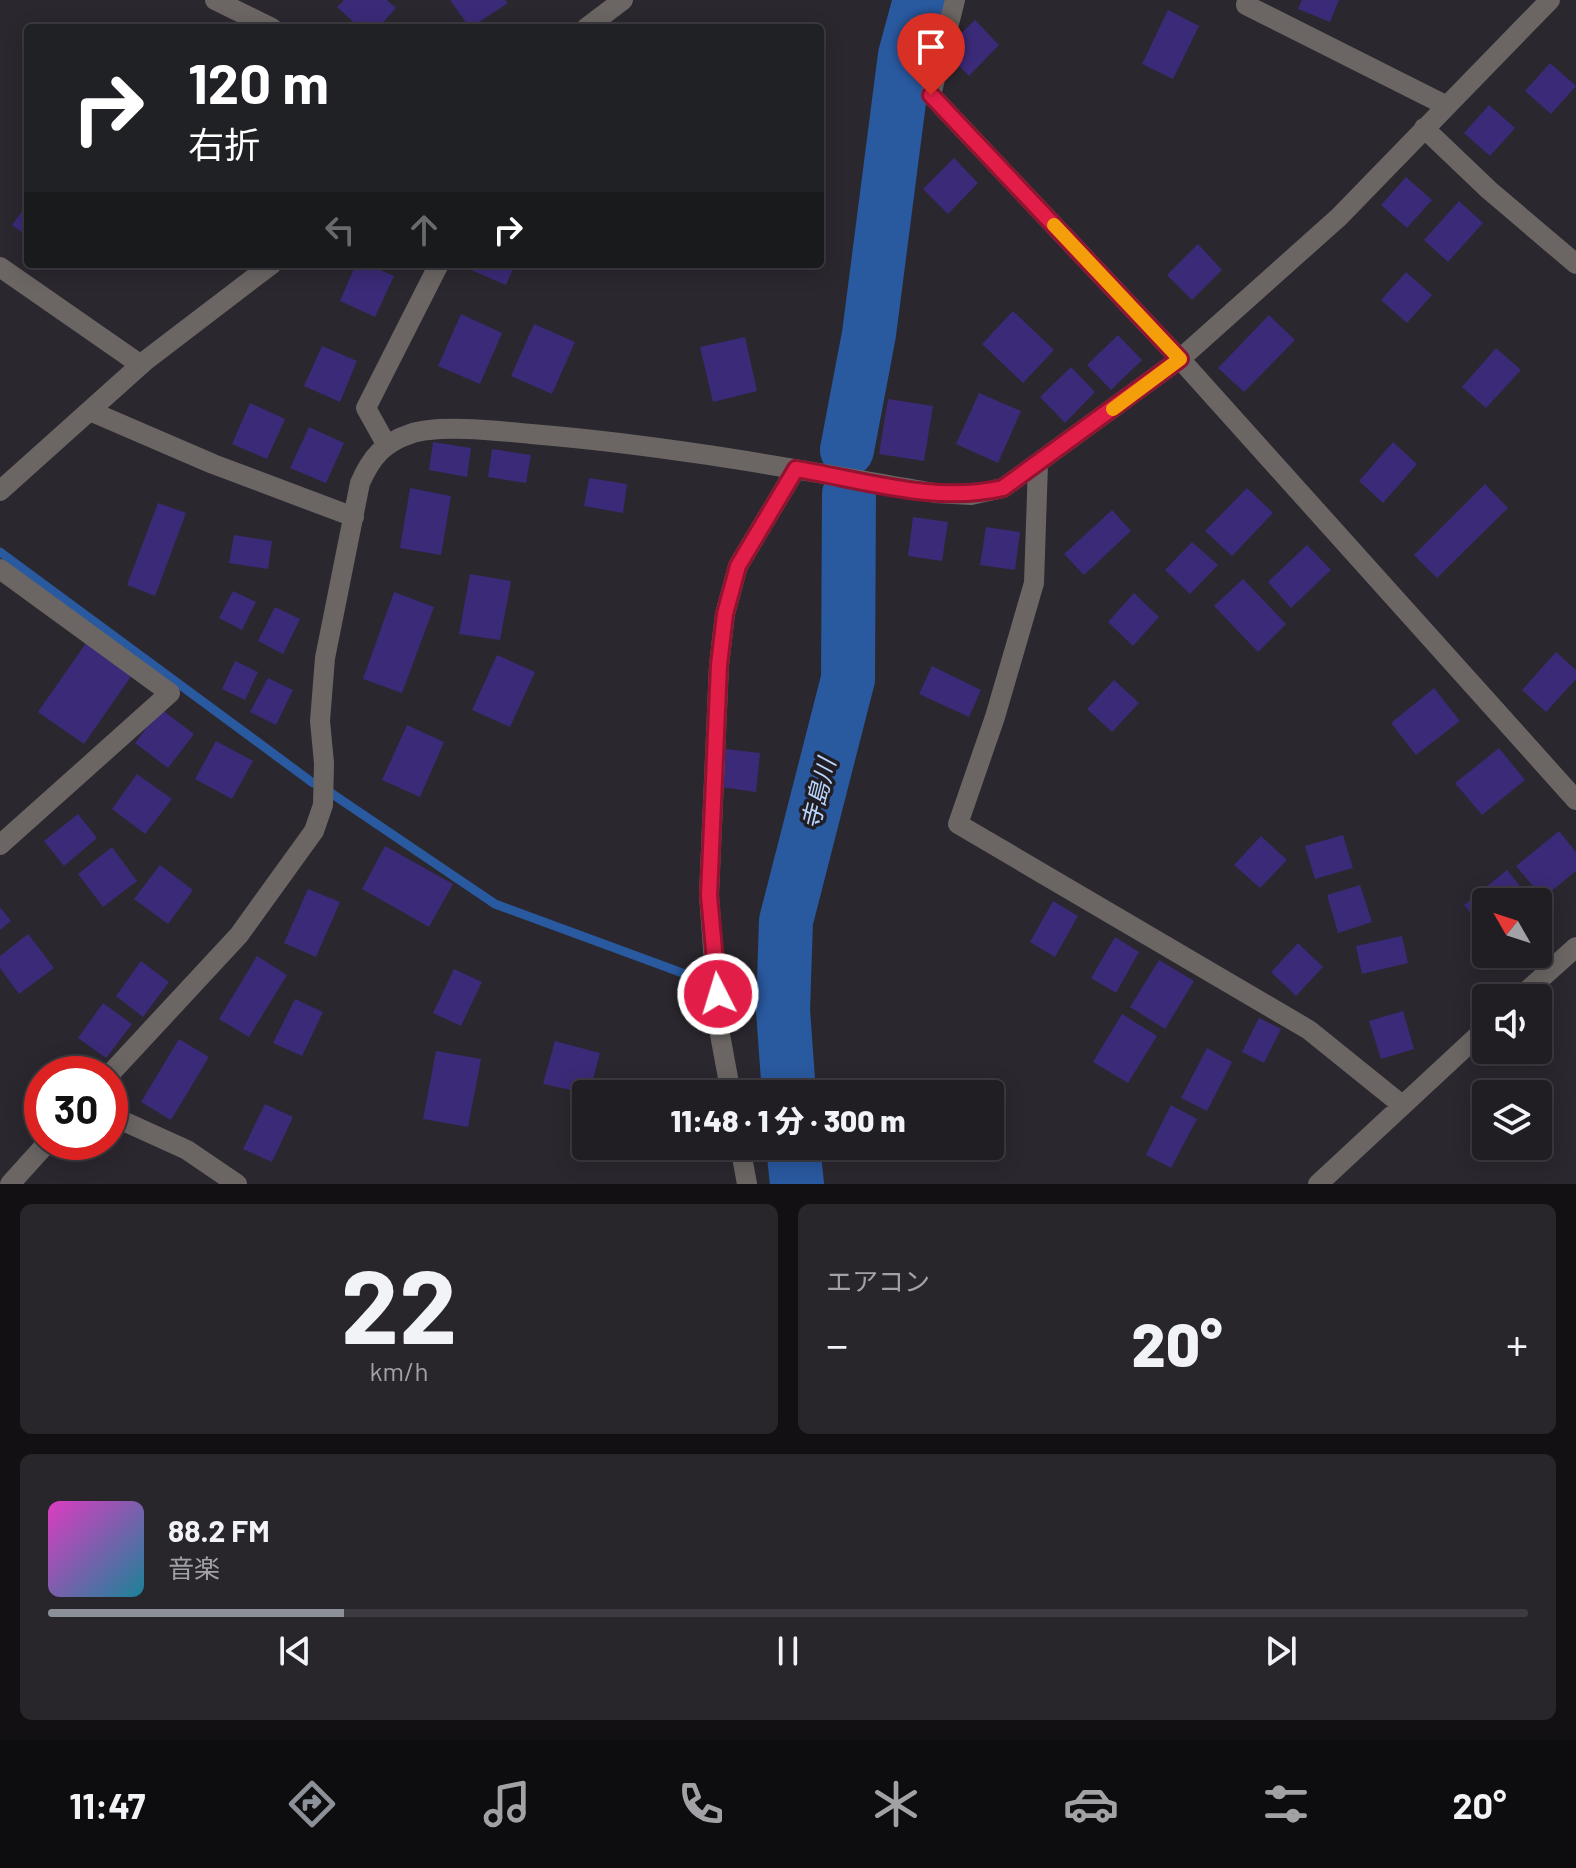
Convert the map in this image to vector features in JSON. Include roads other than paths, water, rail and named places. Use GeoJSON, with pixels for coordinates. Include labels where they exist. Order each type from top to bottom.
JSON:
{"type":"FeatureCollection","features":[{"type":"Feature","properties":{"kind":"street"},"geometry":{"type":"LineString","coordinates":[[215,0],[264,24]]}},
{"type":"Feature","properties":{"kind":"street"},"geometry":{"type":"LineString","coordinates":[[955,0],[931,95],[1180,359],[1576,800]]}},
{"type":"Feature","properties":{"kind":"street"},"geometry":{"type":"LineString","coordinates":[[1247,0],[1246,5],[1445,105]]}},
{"type":"Feature","properties":{"kind":"street"},"geometry":{"type":"LineString","coordinates":[[127,1056],[239,935],[314,831],[323,805],[320,721],[325,658],[360,483],[369,462],[386,444],[413,432],[482,430],[619,441],[935,493],[971,495],[1003,488],[1180,359],[1339,217],[1550,0]]}},
{"type":"Feature","properties":{"kind":"street"},"geometry":{"type":"LineString","coordinates":[[590,24],[613,3]]}},
{"type":"Feature","properties":{"kind":"street"},"geometry":{"type":"LineString","coordinates":[[1424,128],[1489,190],[1576,264]]}},
{"type":"Feature","properties":{"kind":"street"},"geometry":{"type":"LineString","coordinates":[[0,267],[141,365]]}},
{"type":"Feature","properties":{"kind":"street"},"geometry":{"type":"LineString","coordinates":[[0,491],[141,365],[267,268]]}},
{"type":"Feature","properties":{"kind":"street"},"geometry":{"type":"LineString","coordinates":[[386,444],[366,408],[437,268]]}},
{"type":"Feature","properties":{"kind":"street"},"geometry":{"type":"LineString","coordinates":[[90,411],[213,464],[354,517]]}},
{"type":"Feature","properties":{"kind":"street"},"geometry":{"type":"LineString","coordinates":[[1038,464],[1034,583],[995,717],[958,824],[1309,1030],[1402,1105]]}},
{"type":"Feature","properties":{"kind":"street"},"geometry":{"type":"LineString","coordinates":[[728,1080],[719,1029],[709,895],[719,665],[725,614],[738,566],[796,469]]}},
{"type":"Feature","properties":{"kind":"street"},"geometry":{"type":"LineString","coordinates":[[0,569],[170,693],[0,845]]}},
{"type":"Feature","properties":{"kind":"street"},"geometry":{"type":"LineString","coordinates":[[1535,984],[1576,947]]}},
{"type":"Feature","properties":{"kind":"street"},"geometry":{"type":"LineString","coordinates":[[1318,1184],[1472,1041]]}},
{"type":"Feature","properties":{"kind":"street"},"geometry":{"type":"LineString","coordinates":[[128,1123],[187,1150],[237,1184]]}},
{"type":"Feature","properties":{"kind":"street"},"geometry":{"type":"LineString","coordinates":[[10,1184],[32,1160]]}},
{"type":"Feature","properties":{"kind":"street"},"geometry":{"type":"LineString","coordinates":[[743,1160],[747,1184]]}},
{"type":"Feature","properties":{"kind":"waterway","name":"寺島川"},"geometry":{"type":"LineString","coordinates":[[847,450],[869,334],[905,55],[920,0]]}},
{"type":"Feature","properties":{"kind":"waterway","name":"寺島川"},"geometry":{"type":"LineString","coordinates":[[788,1080],[783,1010],[786,921],[848,679],[849,494]]}},
{"type":"Feature","properties":{"kind":"waterway"},"geometry":{"type":"LineString","coordinates":[[0,552],[313,783]]}},
{"type":"Feature","properties":{"kind":"waterway"},"geometry":{"type":"LineString","coordinates":[[328,791],[495,904],[783,1010]]}},
{"type":"Feature","properties":{"kind":"waterway","name":"寺島川"},"geometry":{"type":"LineString","coordinates":[[794,1160],[797,1184]]}}]}
